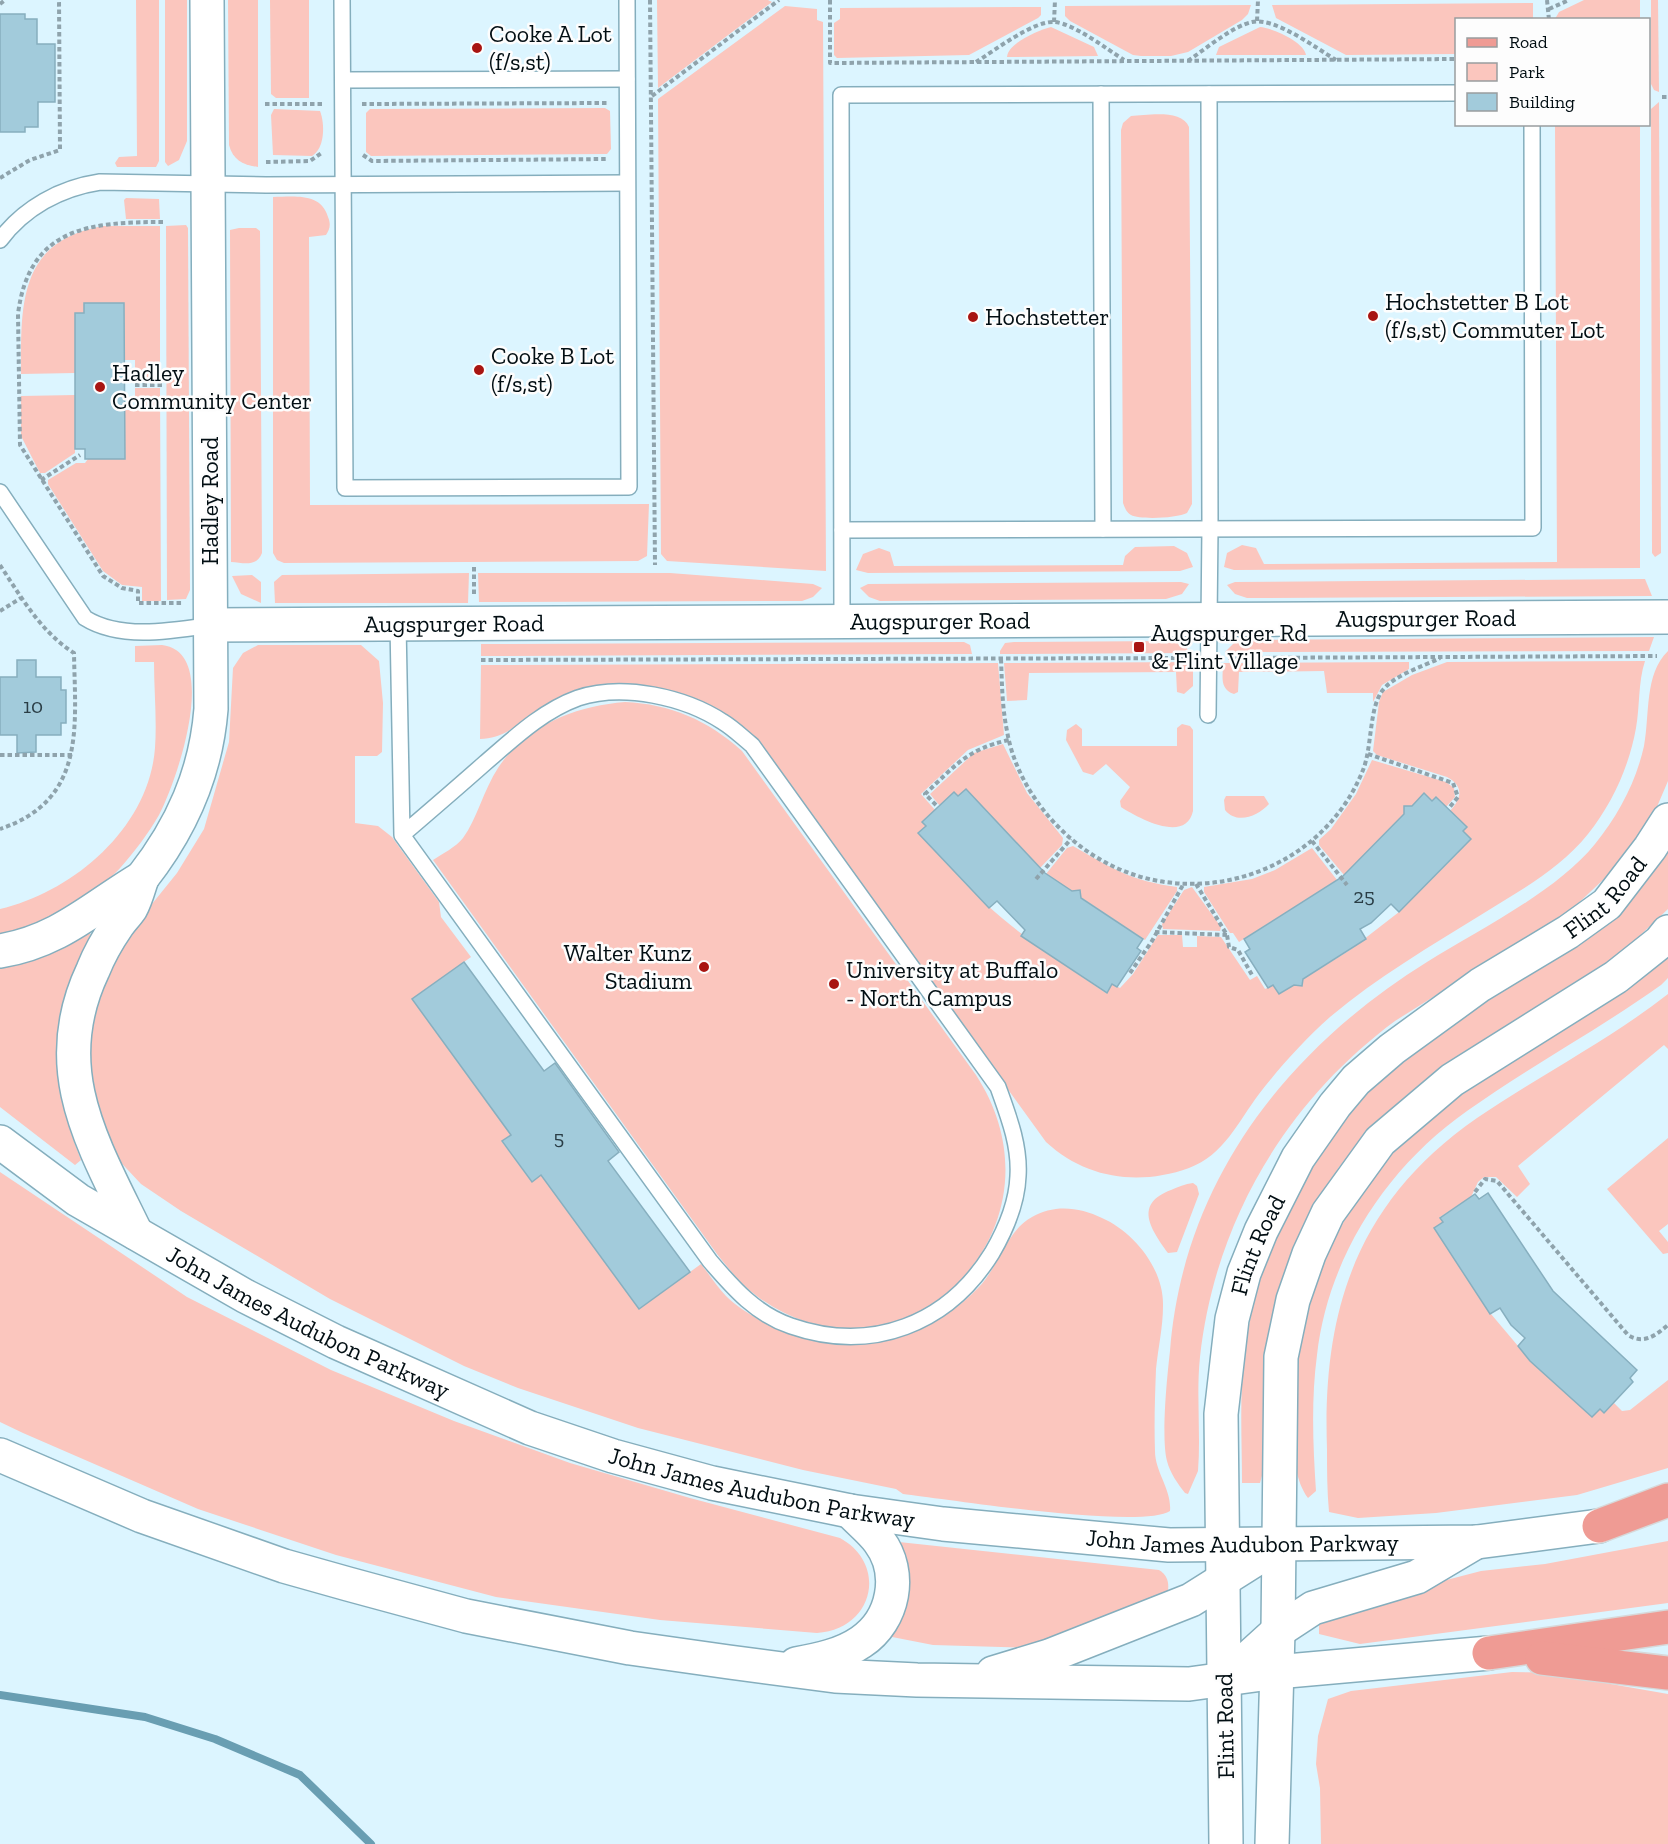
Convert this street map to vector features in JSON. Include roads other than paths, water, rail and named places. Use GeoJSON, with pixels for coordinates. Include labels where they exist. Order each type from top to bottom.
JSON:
{"type":"FeatureCollection","features":[{"type":"Feature","properties":{"kind":"main road","name":"Hadley Road"},"geometry":{"type":"LineString","coordinates":[[142,878],[175,832],[201,772],[209,734],[211,709],[207,0]]}},
{"type":"Feature","properties":{"kind":"main road","name":"Augspurger Road"},"geometry":{"type":"LineString","coordinates":[[211,625],[1668,618]]}},
{"type":"Feature","properties":{"kind":"main road","name":"Flint Road"},"geometry":{"type":"LineString","coordinates":[[1226,1844],[1221,1414],[1228,1338],[1244,1273],[1261,1231],[1298,1158],[1349,1088],[1392,1049],[1480,985],[1568,932],[1606,904],[1650,849],[1668,820]]}},
{"type":"Feature","properties":{"kind":"main road"},"geometry":{"type":"LineString","coordinates":[[0,951],[27,945],[67,928],[142,878]]}},
{"type":"Feature","properties":{"kind":"main road"},"geometry":{"type":"LineString","coordinates":[[136,1233],[86,1129],[76,1095],[72,1055],[76,1020],[89,979],[117,927],[131,908],[142,878]]}},
{"type":"Feature","properties":{"kind":"main road","name":"Flint Road"},"geometry":{"type":"LineString","coordinates":[[1272,1844],[1280,1544],[1281,1357],[1293,1299],[1328,1214],[1380,1141],[1452,1080],[1616,977],[1668,932]]}},
{"type":"Feature","properties":{"kind":"main road","name":"John James Audubon Parkway"},"geometry":{"type":"LineString","coordinates":[[0,1142],[78,1200],[245,1296],[336,1342],[530,1428],[649,1467],[712,1483],[850,1511],[1070,1537],[1169,1545],[1477,1542],[1599,1526]]}},
{"type":"Feature","properties":{"kind":"main road"},"geometry":{"type":"LineString","coordinates":[[0,1455],[142,1516],[284,1566],[466,1616],[618,1646],[835,1676],[962,1682],[1189,1684],[1276,1672],[1489,1653],[1668,1627]]}},
{"type":"Feature","properties":{"kind":"main road"},"geometry":{"type":"LineString","coordinates":[[1599,1526],[1668,1500]]}},
{"type":"Feature","properties":{"kind":"main road"},"geometry":{"type":"LineString","coordinates":[[776,1668],[815,1661],[861,1642],[875,1630],[894,1594],[891,1565],[879,1541],[850,1511]]}},
{"type":"Feature","properties":{"kind":"main road"},"geometry":{"type":"LineString","coordinates":[[1599,1526],[1668,1521]]}},
{"type":"Feature","properties":{"kind":"main road"},"geometry":{"type":"LineString","coordinates":[[1224,1680],[1278,1631],[1313,1608],[1417,1577],[1477,1542]]}},
{"type":"Feature","properties":{"kind":"main road"},"geometry":{"type":"LineString","coordinates":[[962,1682],[1049,1656],[1191,1600],[1280,1544]]}},
{"type":"Feature","properties":{"kind":"main road"},"geometry":{"type":"LineString","coordinates":[[1489,1653],[1668,1673]]}},
{"type":"Feature","properties":{"kind":"lane"},"geometry":{"type":"LineString","coordinates":[[342,0],[345,488],[629,487],[627,0]]}},
{"type":"Feature","properties":{"kind":"lane"},"geometry":{"type":"LineString","coordinates":[[343,80],[627,79]]}},
{"type":"Feature","properties":{"kind":"lane"},"geometry":{"type":"LineString","coordinates":[[842,622],[841,95],[1455,93]]}},
{"type":"Feature","properties":{"kind":"lane"},"geometry":{"type":"LineString","coordinates":[[1101,94],[1103,529]]}},
{"type":"Feature","properties":{"kind":"lane"},"geometry":{"type":"LineString","coordinates":[[1208,715],[1209,94]]}},
{"type":"Feature","properties":{"kind":"lane"},"geometry":{"type":"LineString","coordinates":[[842,530],[1533,528],[1532,126]]}},
{"type":"Feature","properties":{"kind":"lane"},"geometry":{"type":"LineString","coordinates":[[0,240],[18,218],[42,202],[83,184],[159,181],[343,184],[627,183]]}},
{"type":"Feature","properties":{"kind":"lane"},"geometry":{"type":"LineString","coordinates":[[0,492],[85,618],[114,631],[168,630],[211,625]]}},
{"type":"Feature","properties":{"kind":"lane"},"geometry":{"type":"LineString","coordinates":[[398,624],[402,835],[710,1261],[741,1297],[760,1311],[790,1326],[825,1335],[869,1336],[916,1323],[953,1301],[979,1273],[1000,1239],[1014,1204],[1018,1175],[1017,1147],[998,1087],[752,745],[724,722],[697,707],[651,695],[612,693],[579,698],[548,713],[520,733],[402,835]]}},
{"type":"Feature","properties":{"kind":"waterway"},"geometry":{"type":"LineString","coordinates":[[0,1695],[145,1717],[215,1739],[300,1775],[371,1844]]}},
{"type":"Feature","properties":{"kind":"place","name":"Cooke A Lot (f/s,st)"},"geometry":{"type":"Point","coordinates":[477,48]}},
{"type":"Feature","properties":{"kind":"place","name":"Hochstetter B Lot (f/s,st) Commuter Lot"},"geometry":{"type":"Point","coordinates":[1373,316]}},
{"type":"Feature","properties":{"kind":"place","name":"Hochstetter"},"geometry":{"type":"Point","coordinates":[973,317]}},
{"type":"Feature","properties":{"kind":"place","name":"Cooke B Lot (f/s,st)"},"geometry":{"type":"Point","coordinates":[479,370]}},
{"type":"Feature","properties":{"kind":"place","name":"Hadley Community Center"},"geometry":{"type":"Point","coordinates":[100,387]}},
{"type":"Feature","properties":{"kind":"place","name":"Augspurger Rd & Flint Village"},"geometry":{"type":"Point","coordinates":[1139,647]}},
{"type":"Feature","properties":{"kind":"place","name":"Walter Kunz Stadium"},"geometry":{"type":"Point","coordinates":[704,967]}},
{"type":"Feature","properties":{"kind":"place","name":"University at Buffalo - North Campus"},"geometry":{"type":"Point","coordinates":[834,984]}}]}
